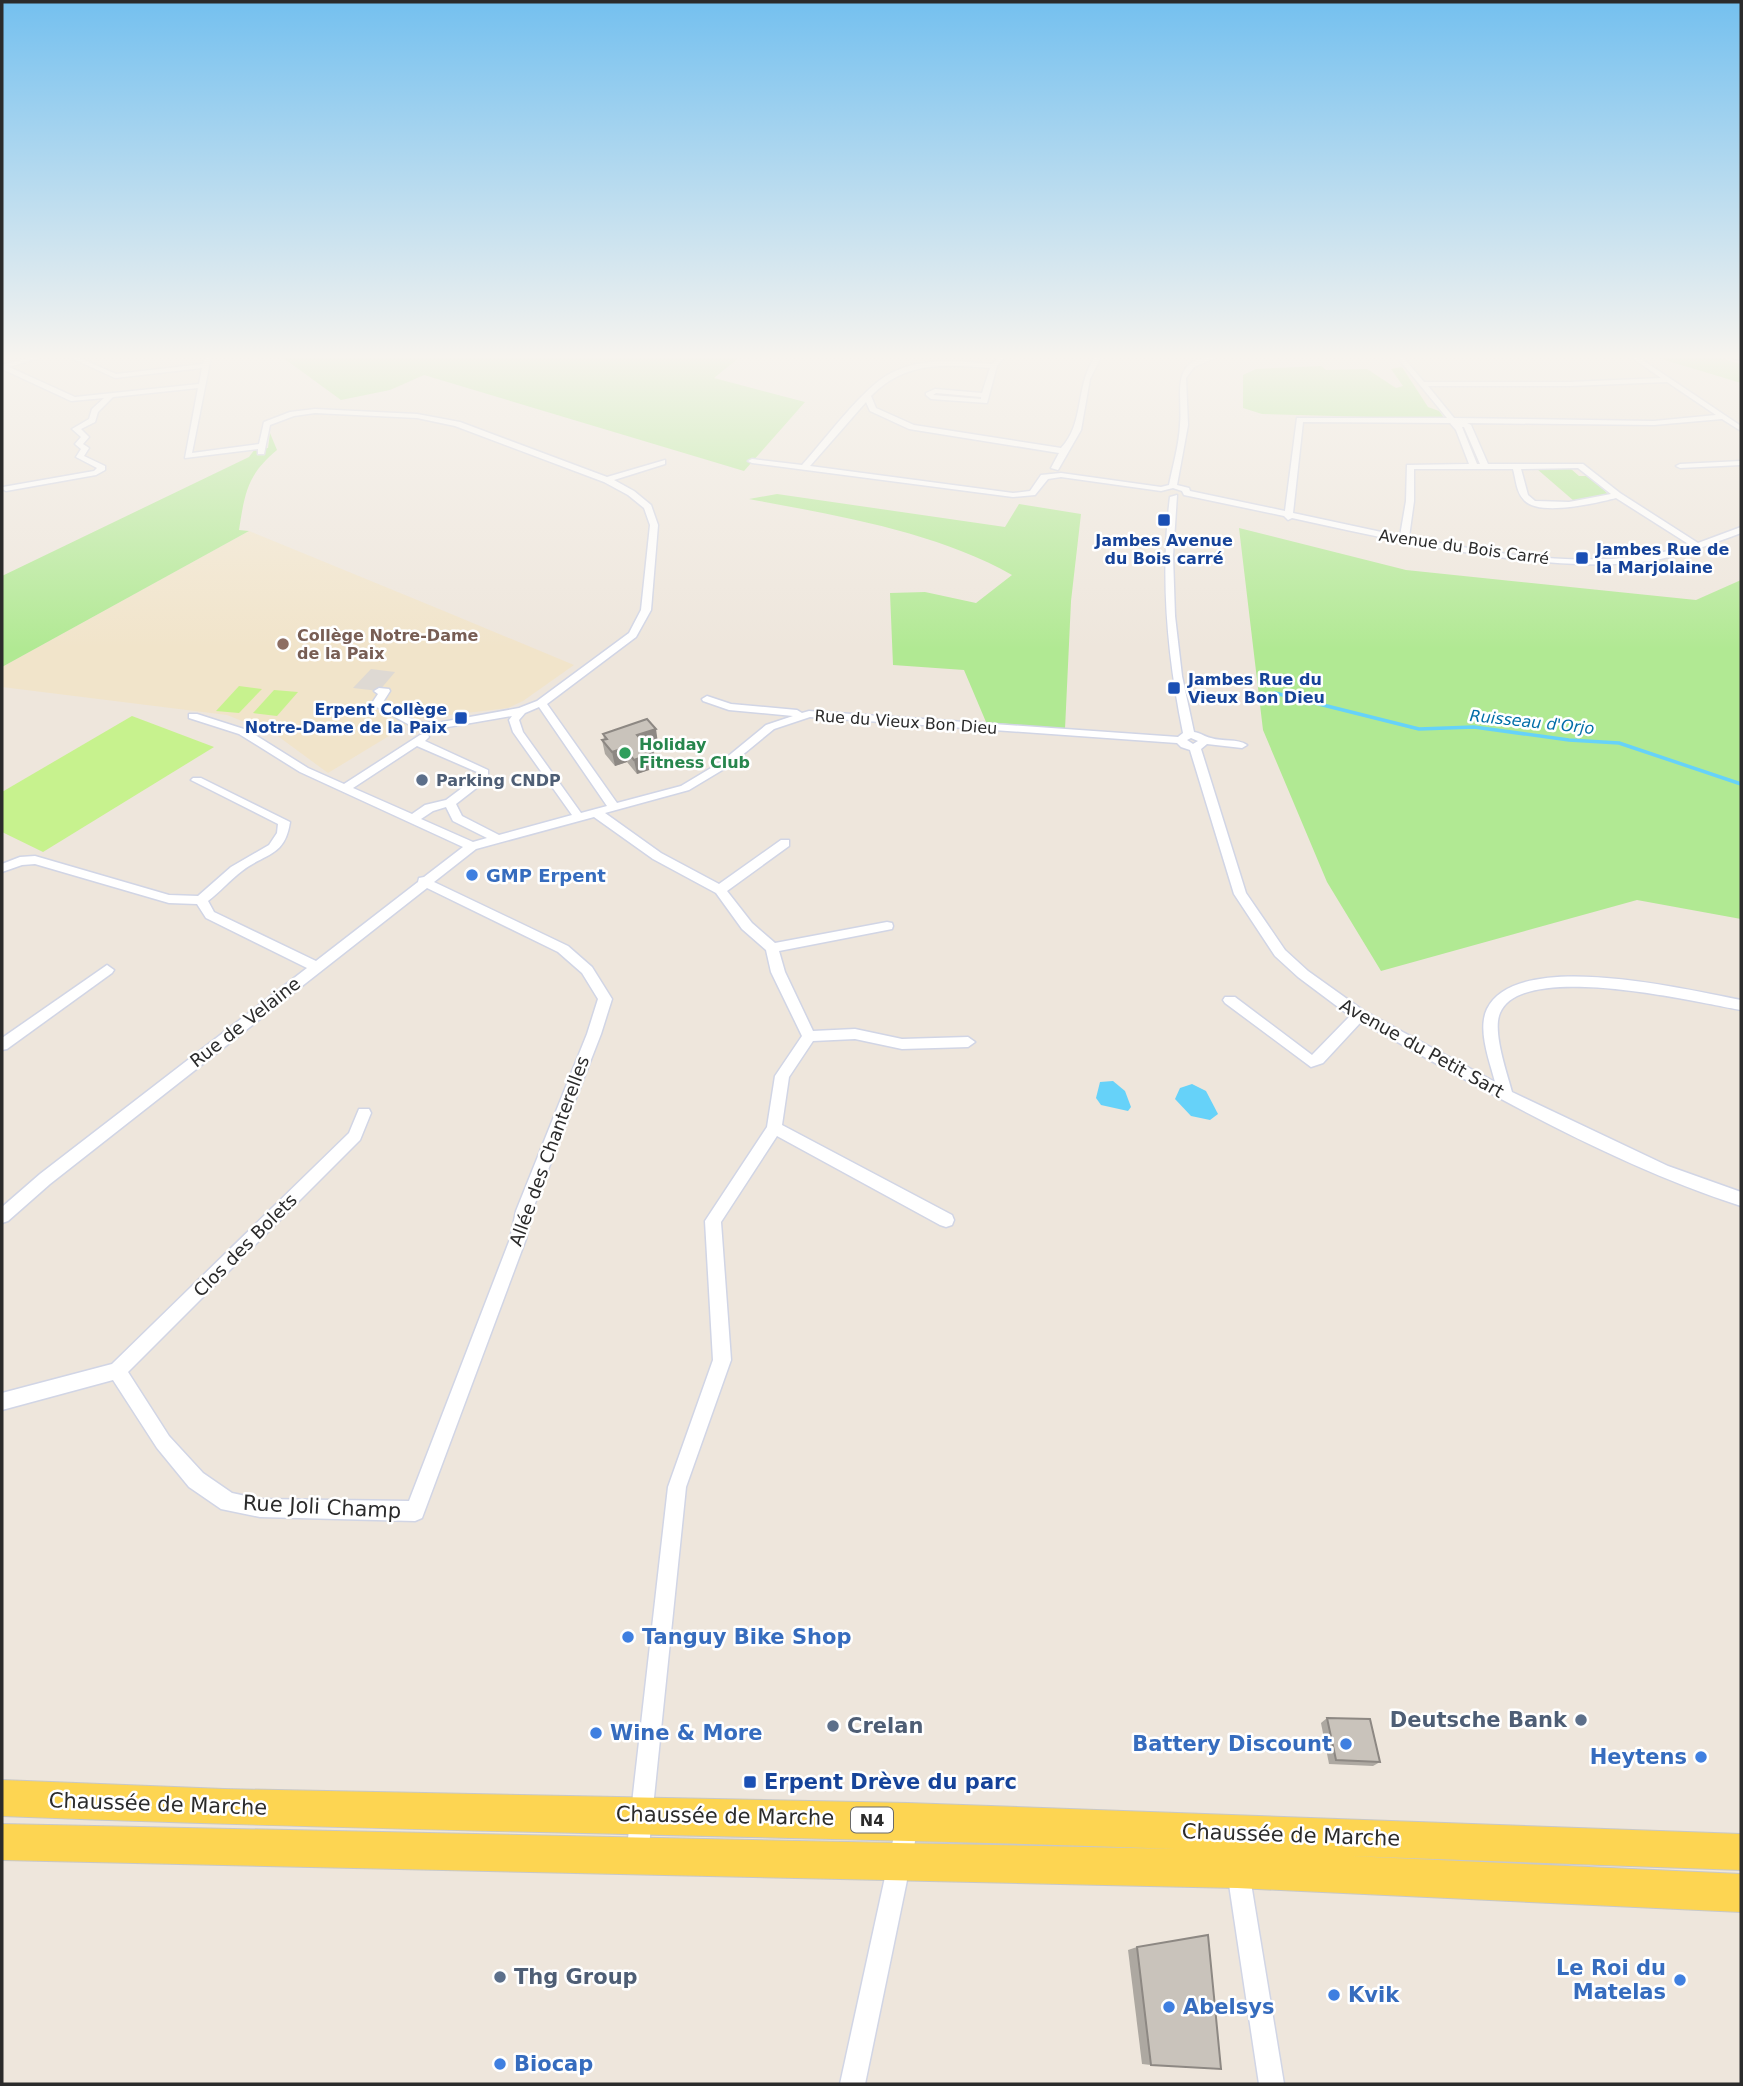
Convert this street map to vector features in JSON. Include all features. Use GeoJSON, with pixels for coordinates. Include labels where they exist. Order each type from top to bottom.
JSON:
{"type":"FeatureCollection","features":[{"type":"Feature","properties":{"kind":"main road","name":"Chaussée de Marche"},"geometry":{"type":"LineString","coordinates":[[2,1798],[224,1807],[908,1821],[1741,1852]]}},
{"type":"Feature","properties":{"kind":"main road","name":"Chaussée de Marche"},"geometry":{"type":"LineString","coordinates":[[2,1842],[212,1849],[1237,1869],[1741,1893]]}},
{"type":"Feature","properties":{"kind":"street"},"geometry":{"type":"LineString","coordinates":[[6,489],[96,473],[102,468],[80,457],[81,454]]}},
{"type":"Feature","properties":{"kind":"street"},"geometry":{"type":"LineString","coordinates":[[188,454],[205,454]]}},
{"type":"Feature","properties":{"kind":"street"},"geometry":{"type":"LineString","coordinates":[[431,732],[449,726],[517,715],[541,703],[572,677],[623,644],[643,620],[654,525],[648,507],[607,480],[538,454]]}},
{"type":"Feature","properties":{"kind":"street"},"geometry":{"type":"LineString","coordinates":[[804,468],[816,454]]}},
{"type":"Feature","properties":{"kind":"street"},"geometry":{"type":"LineString","coordinates":[[1058,471],[1063,454]]}},
{"type":"Feature","properties":{"kind":"street"},"geometry":{"type":"LineString","coordinates":[[752,461],[1013,495],[1032,493],[1045,477],[1058,471],[1161,489],[1173,486],[1179,454]]}},
{"type":"Feature","properties":{"kind":"street"},"geometry":{"type":"LineString","coordinates":[[1288,517],[1296,454]]}},
{"type":"Feature","properties":{"kind":"street"},"geometry":{"type":"LineString","coordinates":[[1469,454],[1474,467]]}},
{"type":"Feature","properties":{"kind":"street"},"geometry":{"type":"LineString","coordinates":[[1480,454],[1485,466]]}},
{"type":"Feature","properties":{"kind":"street"},"geometry":{"type":"LineString","coordinates":[[607,480],[662,462]]}},
{"type":"Feature","properties":{"kind":"street"},"geometry":{"type":"LineString","coordinates":[[1680,466],[1741,463]]}},
{"type":"Feature","properties":{"kind":"street"},"geometry":{"type":"LineString","coordinates":[[1404,540],[1410,500],[1410,467],[1580,466],[1617,495],[1696,545]]}},
{"type":"Feature","properties":{"kind":"street"},"geometry":{"type":"LineString","coordinates":[[1516,467],[1525,497],[1533,503],[1577,503],[1617,495]]}},
{"type":"Feature","properties":{"kind":"street","name":"Avenue du Bois Carré"},"geometry":{"type":"LineString","coordinates":[[1173,486],[1181,487],[1187,493],[1288,517],[1404,540],[1504,555],[1574,561],[1649,558],[1741,530]]}},
{"type":"Feature","properties":{"kind":"street"},"geometry":{"type":"LineString","coordinates":[[1161,489],[1161,492],[1174,497],[1187,493]]}},
{"type":"Feature","properties":{"kind":"street"},"geometry":{"type":"LineString","coordinates":[[1174,497],[1168,533],[1175,659],[1185,737]]}},
{"type":"Feature","properties":{"kind":"street"},"geometry":{"type":"LineString","coordinates":[[379,691],[385,691],[377,703],[416,725],[442,725],[517,715]]}},
{"type":"Feature","properties":{"kind":"street"},"geometry":{"type":"LineString","coordinates":[[707,699],[729,707],[809,714]]}},
{"type":"Feature","properties":{"kind":"street"},"geometry":{"type":"LineString","coordinates":[[541,703],[615,808]]}},
{"type":"Feature","properties":{"kind":"street","name":"Rue du Vieux Bon Dieu"},"geometry":{"type":"LineString","coordinates":[[578,816],[685,788],[725,764],[770,727],[809,714],[1185,737],[1185,746],[1200,744]]}},
{"type":"Feature","properties":{"kind":"street"},"geometry":{"type":"LineString","coordinates":[[450,803],[457,818],[494,838],[578,816],[518,732],[517,715]]}},
{"type":"Feature","properties":{"kind":"street"},"geometry":{"type":"LineString","coordinates":[[193,716],[243,732],[304,770],[472,846]]}},
{"type":"Feature","properties":{"kind":"street"},"geometry":{"type":"LineString","coordinates":[[346,788],[442,725]]}},
{"type":"Feature","properties":{"kind":"street"},"geometry":{"type":"LineString","coordinates":[[413,819],[429,808],[450,803],[480,782],[484,773],[416,742]]}},
{"type":"Feature","properties":{"kind":"street"},"geometry":{"type":"LineString","coordinates":[[1200,744],[1242,745]]}},
{"type":"Feature","properties":{"kind":"street","name":"Avenue du Petit Sart"},"geometry":{"type":"LineString","coordinates":[[1200,744],[1240,894],[1280,953],[1329,996],[1506,1095],[1663,1171],[1741,1199]]}},
{"type":"Feature","properties":{"kind":"street"},"geometry":{"type":"LineString","coordinates":[[2,869],[20,861],[35,860],[169,899],[201,900],[239,868],[277,845],[283,836],[284,822],[197,780]]}},
{"type":"Feature","properties":{"kind":"street"},"geometry":{"type":"LineString","coordinates":[[595,812],[657,856],[720,890],[747,926],[772,948],[778,972],[809,1036]]}},
{"type":"Feature","properties":{"kind":"street","name":"Rue de Velaine"},"geometry":{"type":"LineString","coordinates":[[2,1216],[423,881],[472,846],[494,838]]}},
{"type":"Feature","properties":{"kind":"street"},"geometry":{"type":"LineString","coordinates":[[720,890],[785,843]]}},
{"type":"Feature","properties":{"kind":"street","name":"Allée des Chanterelles"},"geometry":{"type":"LineString","coordinates":[[415,1511],[605,999],[587,970],[563,949],[423,881]]}},
{"type":"Feature","properties":{"kind":"street"},"geometry":{"type":"LineString","coordinates":[[201,900],[210,915],[315,966]]}},
{"type":"Feature","properties":{"kind":"street"},"geometry":{"type":"LineString","coordinates":[[772,948],[887,926]]}},
{"type":"Feature","properties":{"kind":"street"},"geometry":{"type":"LineString","coordinates":[[2,1045],[107,970]]}},
{"type":"Feature","properties":{"kind":"street"},"geometry":{"type":"LineString","coordinates":[[1506,1095],[1495,1049],[1492,1013],[1498,1000],[1511,990],[1542,981],[1586,981],[1741,1005]]}},
{"type":"Feature","properties":{"kind":"street"},"geometry":{"type":"LineString","coordinates":[[1230,1000],[1311,1062],[1318,1059],[1359,1015]]}},
{"type":"Feature","properties":{"kind":"street"},"geometry":{"type":"LineString","coordinates":[[809,1036],[855,1034],[902,1044],[968,1042]]}},
{"type":"Feature","properties":{"kind":"street"},"geometry":{"type":"LineString","coordinates":[[637,1856],[677,1487],[722,1360],[713,1221],[775,1128],[782,1076],[809,1036]]}},
{"type":"Feature","properties":{"kind":"street","name":"Clos des Bolets"},"geometry":{"type":"LineString","coordinates":[[117,1371],[355,1136],[364,1113]]}},
{"type":"Feature","properties":{"kind":"street"},"geometry":{"type":"LineString","coordinates":[[775,1128],[946,1220]]}},
{"type":"Feature","properties":{"kind":"street"},"geometry":{"type":"LineString","coordinates":[[2,1401],[117,1371]]}},
{"type":"Feature","properties":{"kind":"street","name":"Rue Joli Champ"},"geometry":{"type":"LineString","coordinates":[[117,1371],[163,1442],[195,1480],[228,1502],[260,1508],[415,1511]]}},
{"type":"Feature","properties":{"kind":"street"},"geometry":{"type":"LineString","coordinates":[[852,2084],[908,1821]]}},
{"type":"Feature","properties":{"kind":"street"},"geometry":{"type":"LineString","coordinates":[[1232,1833],[1272,2084]]}},
{"type":"Feature","properties":{"kind":"shaded area","name":"Collège Notre-Dame de la Paix"},"geometry":{"type":"Polygon","coordinates":[[[249,531],[574,665],[523,701],[508,708],[417,719],[328,773],[275,734],[227,715],[2,687],[2,667],[249,531]]]}},
{"type":"Feature","properties":{"kind":"shaded area"},"geometry":{"type":"Polygon","coordinates":[[[371,669],[395,672],[379,691],[353,688],[371,669]]]}},
{"type":"Feature","properties":{"kind":"green space"},"geometry":{"type":"Polygon","coordinates":[[[251,454],[272,454],[259,468],[249,485],[239,530],[249,531],[2,667],[2,576],[251,454]]]}},
{"type":"Feature","properties":{"kind":"green space"},"geometry":{"type":"Polygon","coordinates":[[[688,454],[759,454],[744,471],[688,454]]]}},
{"type":"Feature","properties":{"kind":"green space"},"geometry":{"type":"Polygon","coordinates":[[[1537,469],[1571,469],[1579,476],[1589,476],[1608,494],[1574,501],[1537,469]]]}},
{"type":"Feature","properties":{"kind":"green space"},"geometry":{"type":"Polygon","coordinates":[[[777,494],[1005,527],[1019,504],[1081,514],[1071,601],[1065,729],[986,722],[964,670],[893,665],[890,593],[925,592],[976,603],[1012,575],[983,560],[919,536],[749,499],[777,494]]]}},
{"type":"Feature","properties":{"kind":"green space"},"geometry":{"type":"Polygon","coordinates":[[[1239,528],[1406,570],[1696,600],[1741,580],[1741,919],[1637,900],[1381,971],[1327,882],[1263,730],[1239,528]]]}},
{"type":"Feature","properties":{"kind":"green space"},"geometry":{"type":"Polygon","coordinates":[[[239,686],[262,689],[239,713],[216,711],[239,686]]]}},
{"type":"Feature","properties":{"kind":"green space"},"geometry":{"type":"Polygon","coordinates":[[[274,690],[298,692],[277,716],[253,713],[274,690]]]}},
{"type":"Feature","properties":{"kind":"green space"},"geometry":{"type":"Polygon","coordinates":[[[132,716],[214,747],[43,852],[2,832],[2,792],[132,716]]]}},
{"type":"Feature","properties":{"kind":"water"},"geometry":{"type":"Polygon","coordinates":[[[1113,1081],[1125,1091],[1131,1107],[1128,1111],[1101,1105],[1096,1098],[1100,1082],[1113,1081]]]}},
{"type":"Feature","properties":{"kind":"water"},"geometry":{"type":"Polygon","coordinates":[[[1192,1084],[1206,1091],[1218,1114],[1210,1120],[1191,1116],[1175,1099],[1180,1088],[1192,1084]]]}},
{"type":"Feature","properties":{"kind":"building"},"geometry":{"type":"Polygon","coordinates":[[[647,719],[656,729],[637,735],[653,753],[634,760],[624,748],[612,752],[602,740],[607,739],[603,734],[647,719]]]}},
{"type":"Feature","properties":{"kind":"building","name":"Battery Discount"},"geometry":{"type":"Polygon","coordinates":[[[1327,1718],[1370,1719],[1380,1762],[1336,1760],[1327,1718]]]}},
{"type":"Feature","properties":{"kind":"building","name":"Abelsys"},"geometry":{"type":"Polygon","coordinates":[[[1208,1935],[1221,2069],[1151,2065],[1137,1947],[1208,1935]]]}},
{"type":"Feature","properties":{"kind":"waterway","name":"Ruisseau d'Orjo"},"geometry":{"type":"LineString","coordinates":[[1275,693],[1419,729],[1474,727],[1569,740],[1619,743],[1741,784]]}},
{"type":"Feature","properties":{"kind":"place","name":"Jambes Avenue du Bois carré"},"geometry":{"type":"Point","coordinates":[1164,520]}},
{"type":"Feature","properties":{"kind":"place","name":"Jambes Rue de la Marjolaine"},"geometry":{"type":"Point","coordinates":[1582,558]}},
{"type":"Feature","properties":{"kind":"place","name":"Collège Notre-Dame de la Paix"},"geometry":{"type":"Point","coordinates":[283,644]}},
{"type":"Feature","properties":{"kind":"place","name":"Jambes Rue du Vieux Bon Dieu"},"geometry":{"type":"Point","coordinates":[1174,688]}},
{"type":"Feature","properties":{"kind":"place","name":"Erpent Collège Notre-Dame de la Paix"},"geometry":{"type":"Point","coordinates":[461,718]}},
{"type":"Feature","properties":{"kind":"place","name":"Holiday Fitness Club"},"geometry":{"type":"Point","coordinates":[625,753]}},
{"type":"Feature","properties":{"kind":"place","name":"Parking CNDP"},"geometry":{"type":"Point","coordinates":[422,780]}},
{"type":"Feature","properties":{"kind":"place","name":"GMP Erpent"},"geometry":{"type":"Point","coordinates":[472,875]}},
{"type":"Feature","properties":{"kind":"place","name":"Tanguy Bike Shop"},"geometry":{"type":"Point","coordinates":[628,1637]}},
{"type":"Feature","properties":{"kind":"place","name":"Deutsche Bank"},"geometry":{"type":"Point","coordinates":[1581,1720]}},
{"type":"Feature","properties":{"kind":"place","name":"Crelan"},"geometry":{"type":"Point","coordinates":[833,1726]}},
{"type":"Feature","properties":{"kind":"place","name":"Wine & More"},"geometry":{"type":"Point","coordinates":[596,1733]}},
{"type":"Feature","properties":{"kind":"place","name":"Battery Discount"},"geometry":{"type":"Point","coordinates":[1346,1744]}},
{"type":"Feature","properties":{"kind":"place","name":"Heytens"},"geometry":{"type":"Point","coordinates":[1701,1757]}},
{"type":"Feature","properties":{"kind":"place","name":"Erpent Drève du parc"},"geometry":{"type":"Point","coordinates":[750,1782]}},
{"type":"Feature","properties":{"kind":"place","name":"Thg Group"},"geometry":{"type":"Point","coordinates":[500,1977]}},
{"type":"Feature","properties":{"kind":"place","name":"Le Roi du Matelas"},"geometry":{"type":"Point","coordinates":[1680,1980]}},
{"type":"Feature","properties":{"kind":"place","name":"Kvik"},"geometry":{"type":"Point","coordinates":[1334,1995]}},
{"type":"Feature","properties":{"kind":"place","name":"Abelsys"},"geometry":{"type":"Point","coordinates":[1169,2007]}},
{"type":"Feature","properties":{"kind":"place","name":"Biocap"},"geometry":{"type":"Point","coordinates":[500,2064]}}]}
